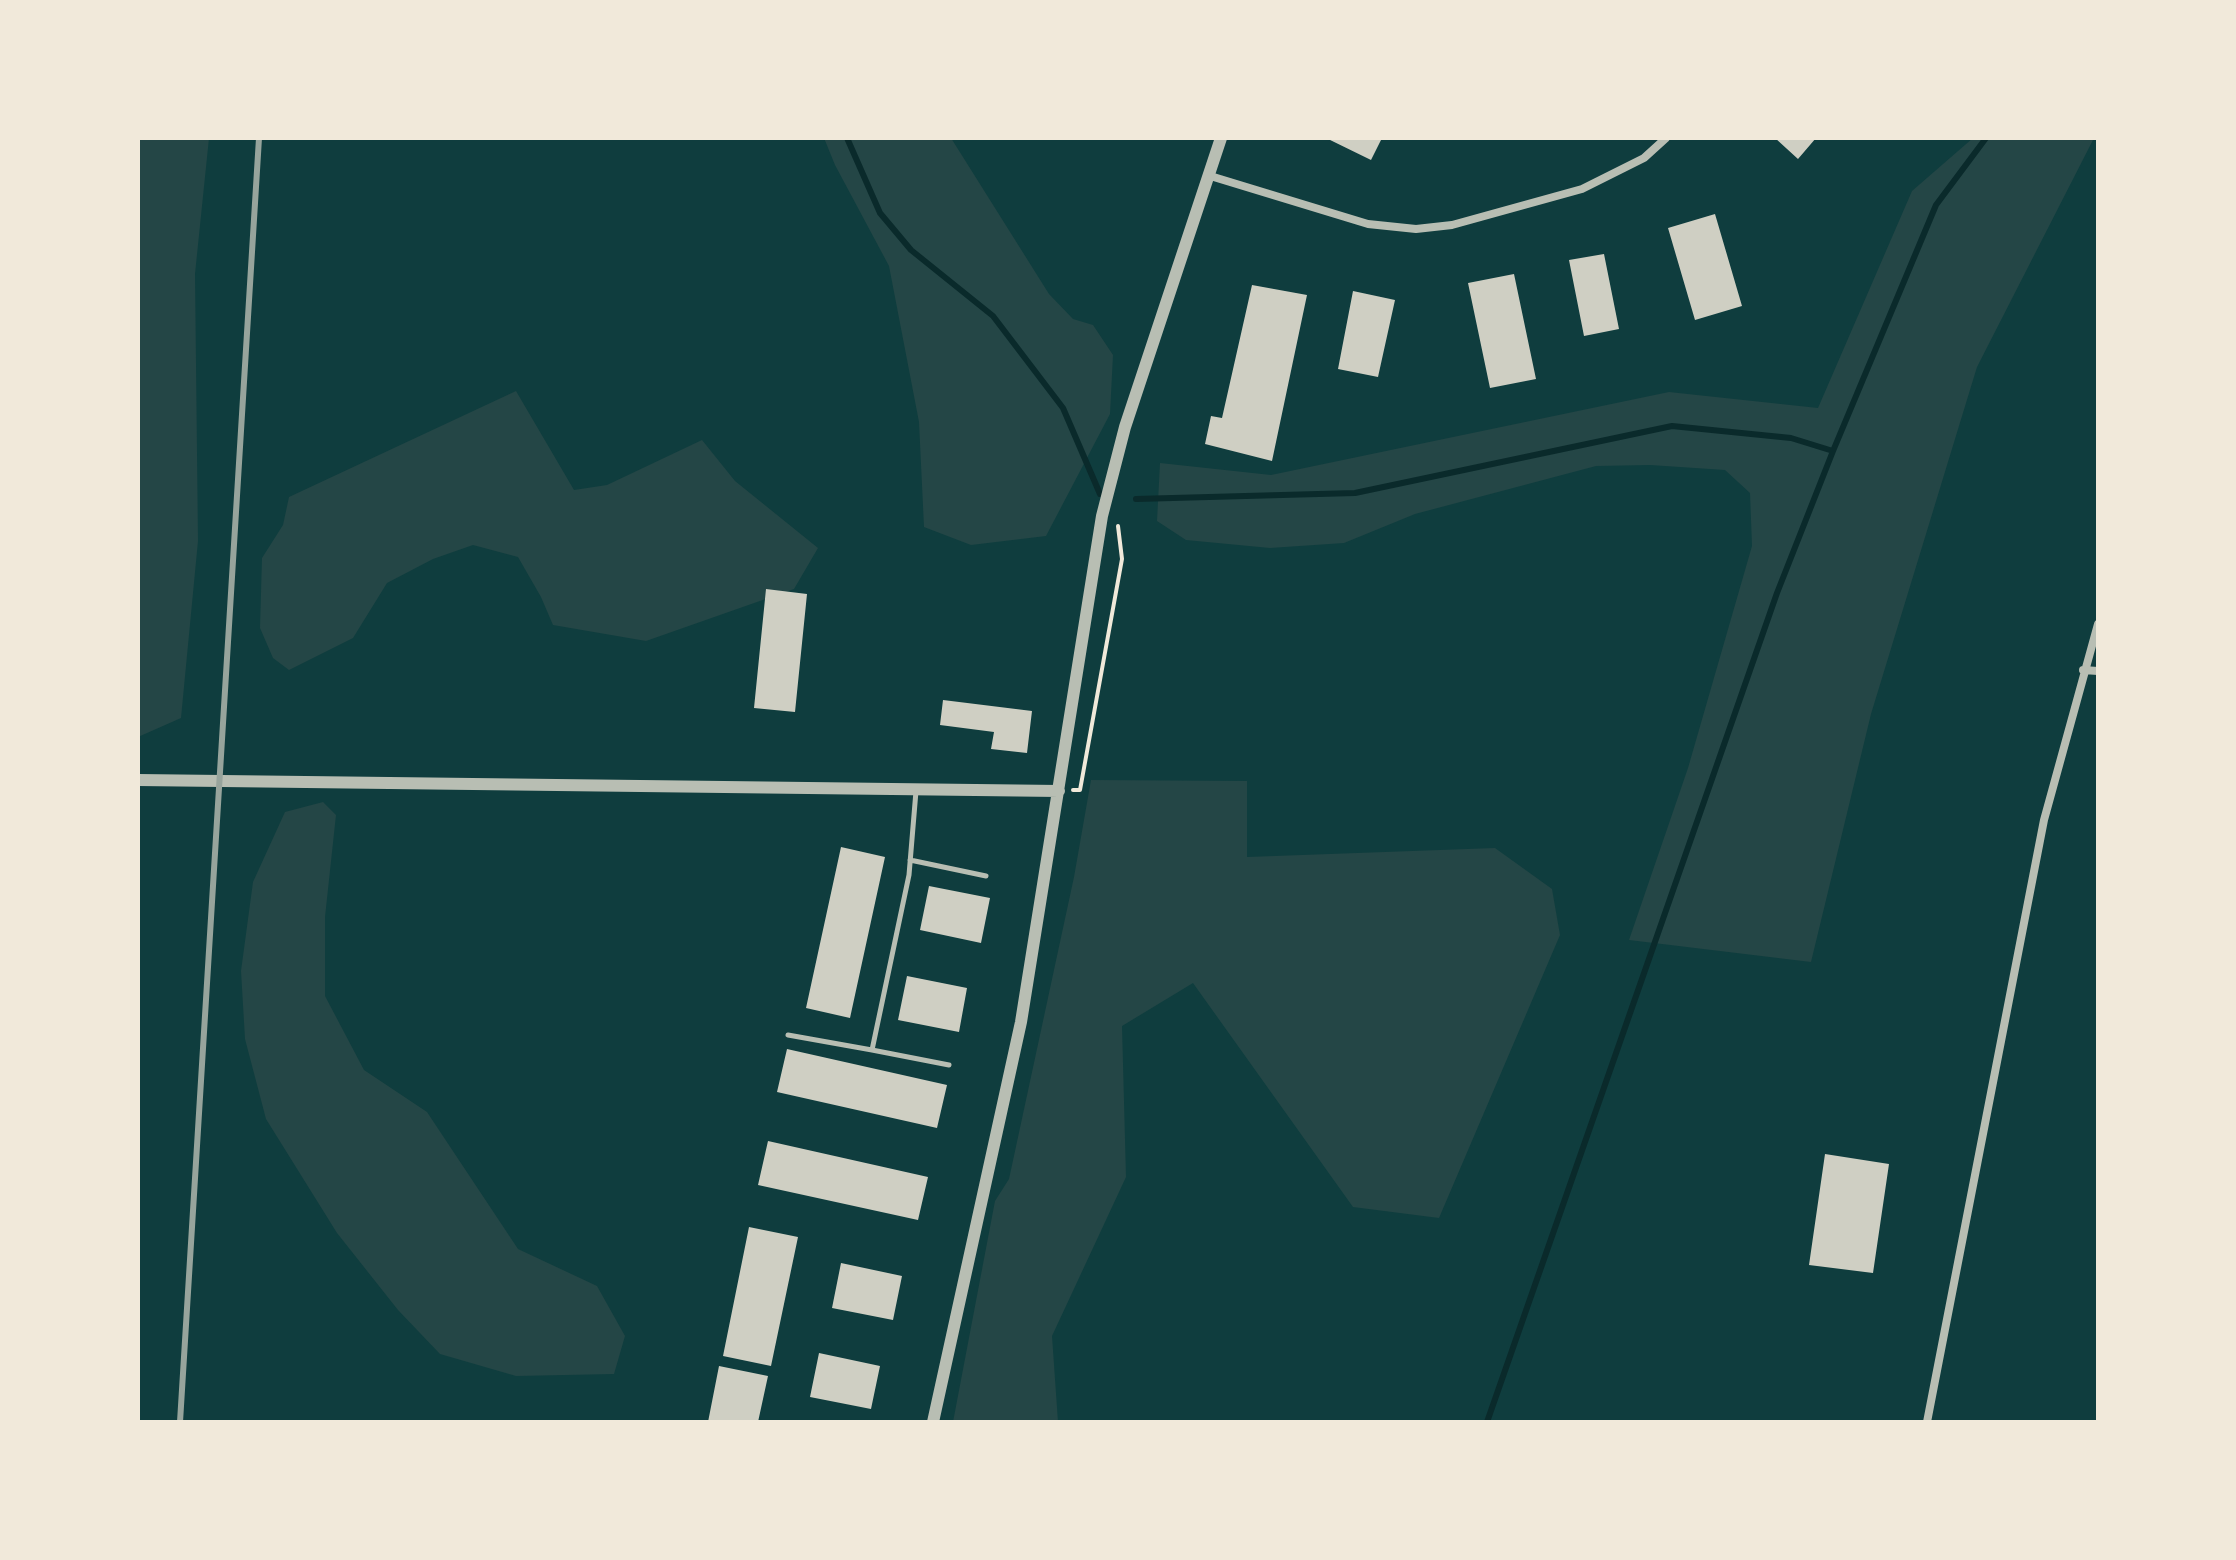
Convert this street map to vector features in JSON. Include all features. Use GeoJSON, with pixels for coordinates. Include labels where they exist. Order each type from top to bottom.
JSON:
{"type":"FeatureCollection","features":[{"type":"Feature","properties":{"kind":"street"},"geometry":{"type":"LineString","coordinates":[[933,1422],[1021,1022],[1102,516],[1113,470],[1221,138]]}},
{"type":"Feature","properties":{"kind":"street"},"geometry":{"type":"LineString","coordinates":[[1207,175],[1368,224],[1416,229],[1452,225],[1582,189],[1644,158],[1666,138]]}},
{"type":"Feature","properties":{"kind":"street"},"geometry":{"type":"LineString","coordinates":[[1927,1422],[2044,820],[2098,624]]}},
{"type":"Feature","properties":{"kind":"street"},"geometry":{"type":"LineString","coordinates":[[2083,670],[2098,671]]}},
{"type":"Feature","properties":{"kind":"street"},"geometry":{"type":"LineString","coordinates":[[138,780],[1059,791]]}},
{"type":"Feature","properties":{"kind":"lane"},"geometry":{"type":"LineString","coordinates":[[872,1050],[910,860],[916,790]]}},
{"type":"Feature","properties":{"kind":"lane"},"geometry":{"type":"LineString","coordinates":[[910,860],[986,876]]}},
{"type":"Feature","properties":{"kind":"lane"},"geometry":{"type":"LineString","coordinates":[[788,1035],[949,1065]]}},
{"type":"Feature","properties":{"kind":"path"},"geometry":{"type":"LineString","coordinates":[[1059,791],[1080,790],[1122,559],[1118,523]]}},
{"type":"Feature","properties":{"kind":"shaded area"},"geometry":{"type":"Polygon","coordinates":[[[138,138],[209,138],[195,274],[198,541],[181,718],[138,737],[138,138]]]}},
{"type":"Feature","properties":{"kind":"shaded area"},"geometry":{"type":"Polygon","coordinates":[[[824,138],[951,138],[1049,294],[1073,319],[1093,325],[1113,355],[1110,414],[1046,536],[971,545],[924,527],[919,422],[889,266],[835,165],[824,138]]]}},
{"type":"Feature","properties":{"kind":"shaded area"},"geometry":{"type":"Polygon","coordinates":[[[1973,138],[2094,138],[1977,367],[1871,714],[1811,962],[1629,940],[1688,768],[1752,546],[1750,493],[1725,470],[1650,465],[1596,466],[1415,514],[1344,543],[1270,548],[1186,540],[1157,521],[1160,463],[1271,475],[1669,392],[1818,408],[1912,191],[1973,138]]]}},
{"type":"Feature","properties":{"kind":"shaded area"},"geometry":{"type":"Polygon","coordinates":[[[516,391],[574,490],[607,485],[702,440],[735,481],[818,548],[794,589],[646,641],[553,625],[518,557],[473,545],[433,559],[387,583],[353,638],[289,670],[273,658],[260,628],[262,558],[283,525],[289,497],[516,391]]]}},
{"type":"Feature","properties":{"kind":"shaded area"},"geometry":{"type":"Polygon","coordinates":[[[1091,780],[1247,781],[1247,857],[1495,848],[1552,889],[1560,935],[1439,1218],[1353,1207],[1193,983],[1122,1026],[1126,1177],[1052,1336],[1058,1422],[953,1422],[995,1201],[1009,1179],[1074,877],[1091,780]]]}},
{"type":"Feature","properties":{"kind":"shaded area"},"geometry":{"type":"Polygon","coordinates":[[[323,802],[336,815],[325,917],[325,996],[364,1070],[427,1112],[518,1249],[597,1286],[625,1336],[614,1374],[516,1376],[440,1354],[398,1310],[337,1233],[266,1119],[245,1039],[241,971],[253,882],[285,812],[323,802]]]}},
{"type":"Feature","properties":{"kind":"building"},"geometry":{"type":"Polygon","coordinates":[[[1326,138],[1382,138],[1371,160],[1326,138]]]}},
{"type":"Feature","properties":{"kind":"building"},"geometry":{"type":"Polygon","coordinates":[[[1775,138],[1816,138],[1798,159],[1775,138]]]}},
{"type":"Feature","properties":{"kind":"building"},"geometry":{"type":"Polygon","coordinates":[[[1715,214],[1742,306],[1695,320],[1668,228],[1715,214]]]}},
{"type":"Feature","properties":{"kind":"building"},"geometry":{"type":"Polygon","coordinates":[[[1604,254],[1619,329],[1584,336],[1569,260],[1604,254]]]}},
{"type":"Feature","properties":{"kind":"building"},"geometry":{"type":"Polygon","coordinates":[[[1514,274],[1536,379],[1490,388],[1468,283],[1514,274]]]}},
{"type":"Feature","properties":{"kind":"building"},"geometry":{"type":"Polygon","coordinates":[[[1252,285],[1307,295],[1272,461],[1205,444],[1211,416],[1222,418],[1252,285]]]}},
{"type":"Feature","properties":{"kind":"building"},"geometry":{"type":"Polygon","coordinates":[[[1353,291],[1395,300],[1378,377],[1338,369],[1353,291]]]}},
{"type":"Feature","properties":{"kind":"building"},"geometry":{"type":"Polygon","coordinates":[[[766,589],[807,594],[795,712],[754,708],[766,589]]]}},
{"type":"Feature","properties":{"kind":"building"},"geometry":{"type":"Polygon","coordinates":[[[943,700],[1032,711],[1027,753],[991,749],[994,732],[940,725],[943,700]]]}},
{"type":"Feature","properties":{"kind":"building"},"geometry":{"type":"Polygon","coordinates":[[[841,847],[885,857],[850,1018],[806,1008],[841,847]]]}},
{"type":"Feature","properties":{"kind":"building"},"geometry":{"type":"Polygon","coordinates":[[[929,886],[990,898],[981,943],[920,930],[929,886]]]}},
{"type":"Feature","properties":{"kind":"building"},"geometry":{"type":"Polygon","coordinates":[[[907,976],[967,988],[959,1032],[898,1020],[907,976]]]}},
{"type":"Feature","properties":{"kind":"building"},"geometry":{"type":"Polygon","coordinates":[[[787,1049],[947,1085],[937,1128],[777,1092],[787,1049]]]}},
{"type":"Feature","properties":{"kind":"building"},"geometry":{"type":"Polygon","coordinates":[[[768,1141],[928,1177],[918,1220],[758,1185],[768,1141]]]}},
{"type":"Feature","properties":{"kind":"building"},"geometry":{"type":"Polygon","coordinates":[[[1825,1154],[1889,1164],[1873,1273],[1809,1265],[1825,1154]]]}},
{"type":"Feature","properties":{"kind":"building"},"geometry":{"type":"Polygon","coordinates":[[[749,1227],[798,1237],[771,1366],[723,1356],[749,1227]]]}},
{"type":"Feature","properties":{"kind":"building"},"geometry":{"type":"Polygon","coordinates":[[[841,1263],[902,1276],[893,1320],[832,1308],[841,1263]]]}},
{"type":"Feature","properties":{"kind":"building"},"geometry":{"type":"Polygon","coordinates":[[[819,1353],[880,1366],[871,1409],[810,1397],[819,1353]]]}},
{"type":"Feature","properties":{"kind":"building"},"geometry":{"type":"Polygon","coordinates":[[[719,1366],[768,1376],[758,1422],[708,1422],[719,1366]]]}},
{"type":"Feature","properties":{"kind":"waterway"},"geometry":{"type":"LineString","coordinates":[[847,138],[880,213],[911,250],[993,316],[1063,408],[1100,494]]}},
{"type":"Feature","properties":{"kind":"waterway"},"geometry":{"type":"LineString","coordinates":[[1487,1422],[1777,593],[1936,205],[1986,138]]}},
{"type":"Feature","properties":{"kind":"waterway"},"geometry":{"type":"LineString","coordinates":[[1136,499],[1355,493],[1672,426],[1791,438],[1833,451]]}},
{"type":"Feature","properties":{"kind":"railway"},"geometry":{"type":"LineString","coordinates":[[180,1422],[259,138]]}}]}
